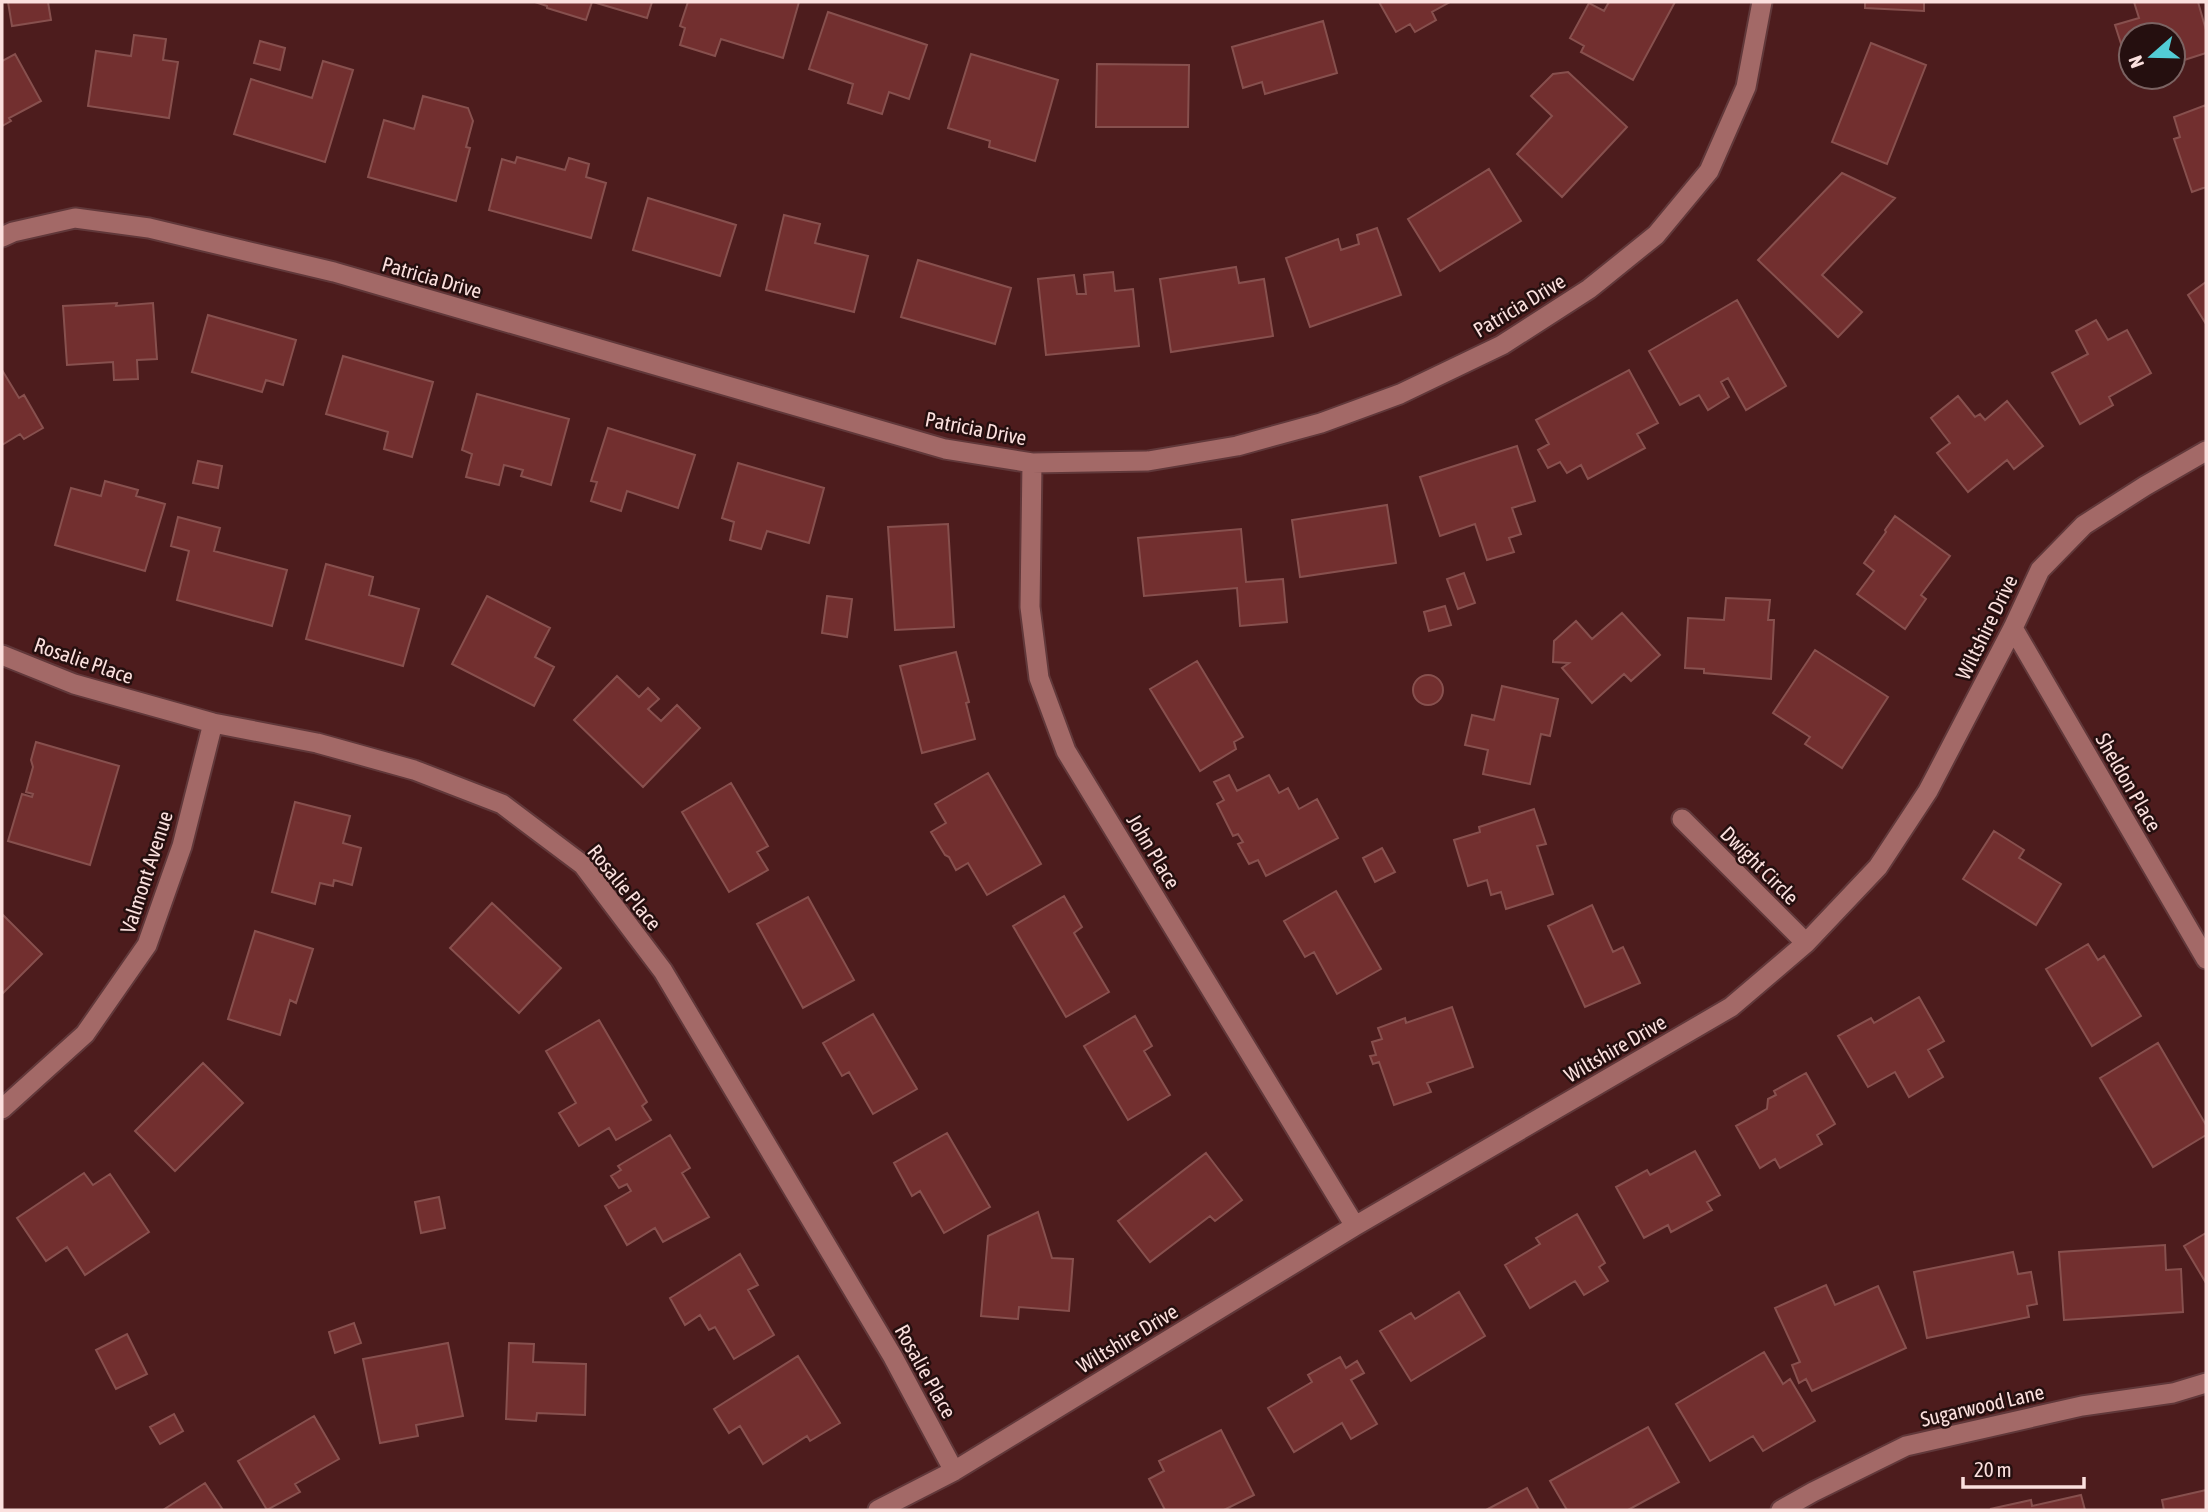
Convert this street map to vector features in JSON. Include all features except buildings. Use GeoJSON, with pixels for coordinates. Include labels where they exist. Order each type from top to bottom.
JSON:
{"type":"FeatureCollection","features":[{"type":"Feature","properties":{"kind":"street","name":"Patricia Drive"},"geometry":{"type":"LineString","coordinates":[[2,237],[75,218],[149,228],[334,272],[945,449],[1032,463],[1148,461],[1237,446],[1321,423],[1400,394],[1502,345],[1589,289],[1656,235],[1709,171],[1746,88],[1762,2]]}},
{"type":"Feature","properties":{"kind":"street","name":"Wiltshire Drive"},"geometry":{"type":"LineString","coordinates":[[878,1510],[954,1471],[1355,1226],[1731,1007],[1806,943],[1878,867],[1928,791],[2013,628],[2040,570],[2084,525],[2206,451]]}},
{"type":"Feature","properties":{"kind":"street","name":"John Place"},"geometry":{"type":"LineString","coordinates":[[1032,463],[1030,607],[1039,678],[1066,751],[1355,1226]]}},
{"type":"Feature","properties":{"kind":"street","name":"Sheldon Place"},"geometry":{"type":"LineString","coordinates":[[2013,628],[2206,959]]}},
{"type":"Feature","properties":{"kind":"street","name":"Rosalie Place"},"geometry":{"type":"LineString","coordinates":[[2,655],[74,684],[213,723],[317,743],[414,770],[502,804],[583,865],[663,971],[894,1357],[954,1471]]}},
{"type":"Feature","properties":{"kind":"street","name":"Valmont Avenue"},"geometry":{"type":"LineString","coordinates":[[2,1109],[85,1034],[147,945],[182,846],[213,723]]}},
{"type":"Feature","properties":{"kind":"street","name":"Dwight Circle"},"geometry":{"type":"LineString","coordinates":[[1682,819],[1806,943]]}},
{"type":"Feature","properties":{"kind":"street","name":"Sugarwood Lane"},"geometry":{"type":"LineString","coordinates":[[1781,1510],[1906,1446],[2082,1406],[2173,1394],[2206,1383]]}}]}
